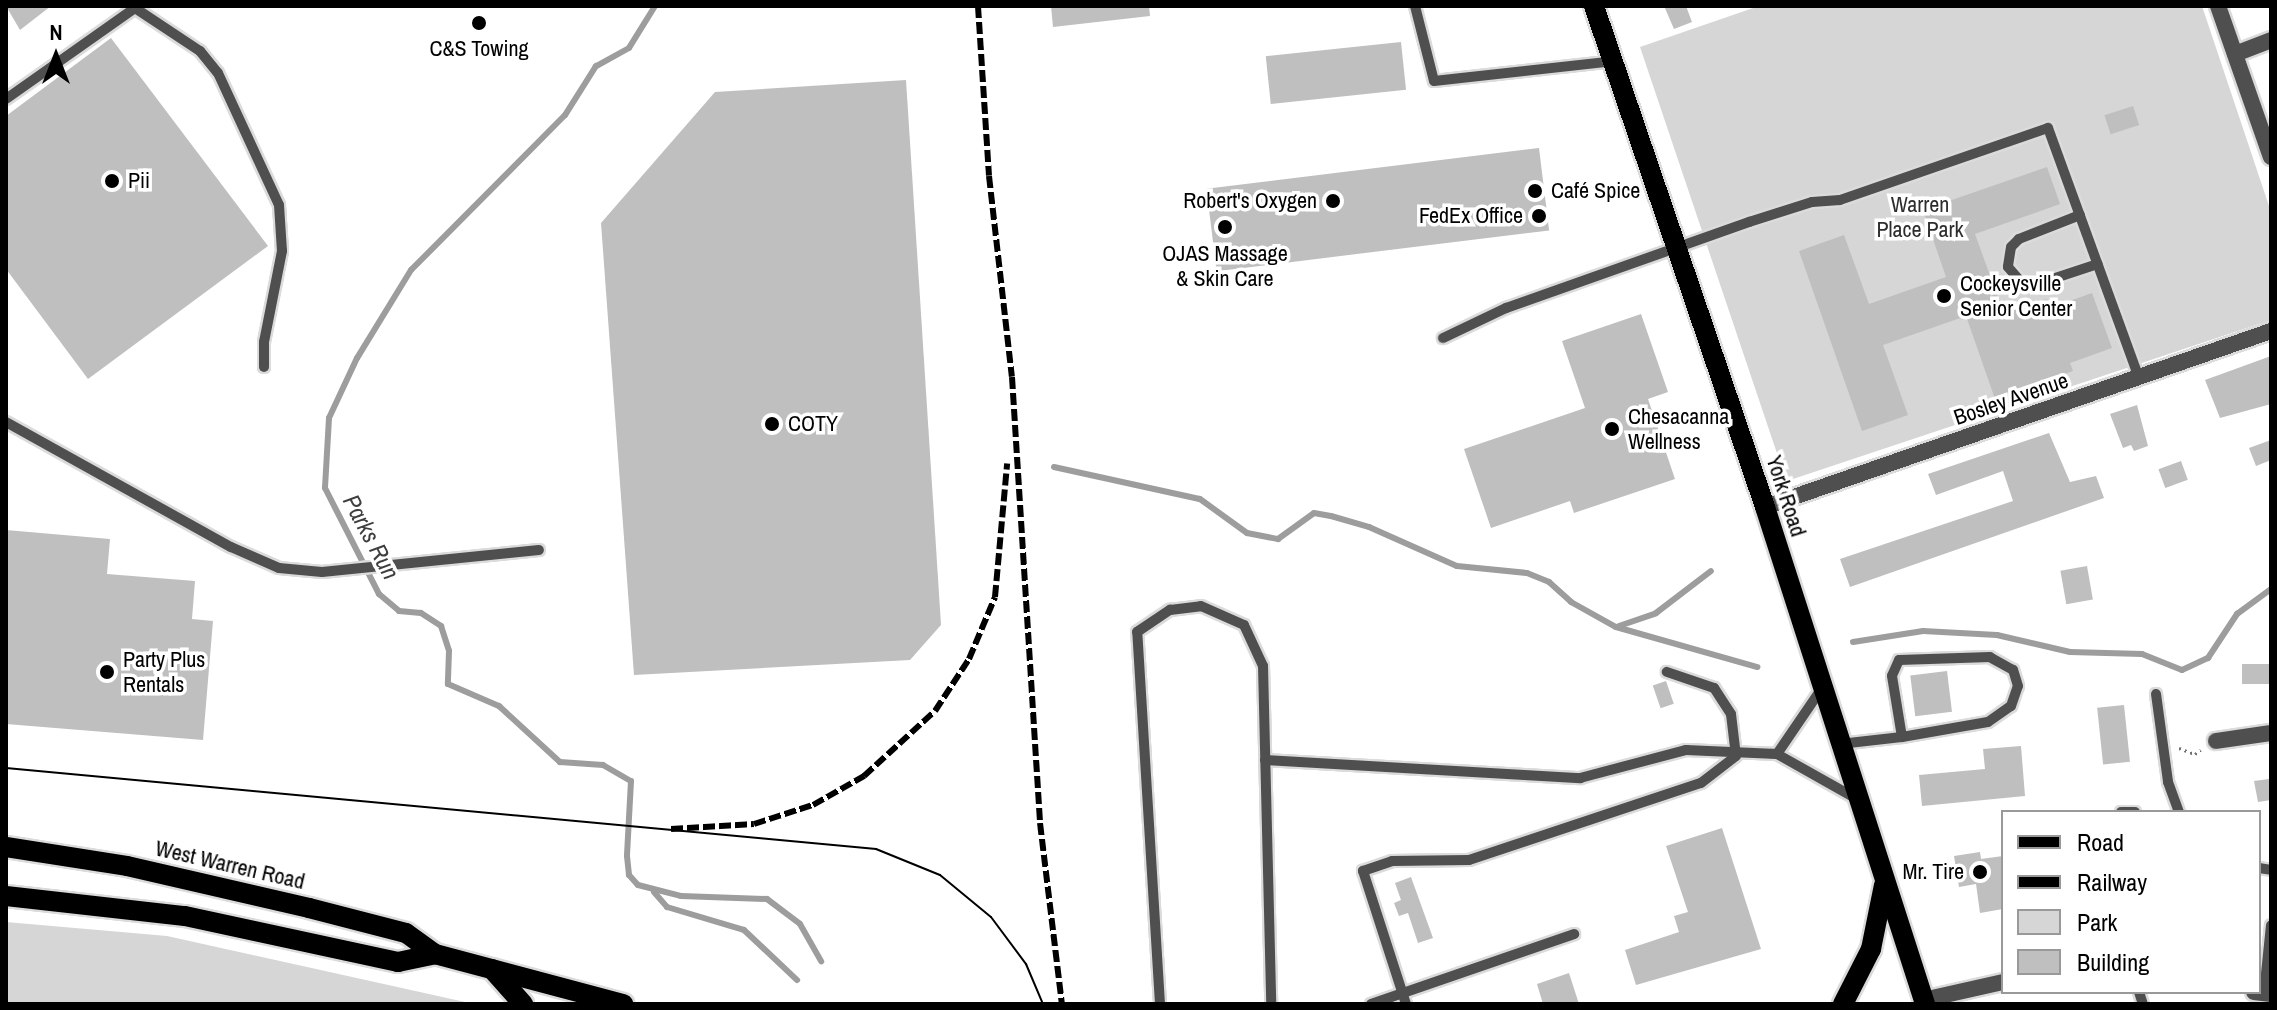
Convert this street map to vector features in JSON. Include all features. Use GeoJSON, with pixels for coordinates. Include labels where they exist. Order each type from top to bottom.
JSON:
{"type":"FeatureCollection","features":[{"type":"Feature","properties":{"kind":"main road","name":"York Road"},"geometry":{"type":"LineString","coordinates":[[1594,6],[1765,507],[1885,881],[1919,1003]]}},
{"type":"Feature","properties":{"kind":"main road","name":"West Warren Road"},"geometry":{"type":"LineString","coordinates":[[6,847],[127,866],[309,908],[406,933],[435,954],[620,1004]]}},
{"type":"Feature","properties":{"kind":"main road"},"geometry":{"type":"LineString","coordinates":[[1843,1004],[1871,949],[1885,881]]}},
{"type":"Feature","properties":{"kind":"main road","name":"West Warren Road"},"geometry":{"type":"LineString","coordinates":[[6,896],[185,916],[398,962],[435,954]]}},
{"type":"Feature","properties":{"kind":"main road"},"geometry":{"type":"LineString","coordinates":[[492,969],[523,1004]]}},
{"type":"Feature","properties":{"kind":"street"},"geometry":{"type":"LineString","coordinates":[[2218,6],[2271,157]]}},
{"type":"Feature","properties":{"kind":"street"},"geometry":{"type":"LineString","coordinates":[[2235,54],[2271,40]]}},
{"type":"Feature","properties":{"kind":"street","name":"Bosley Avenue"},"geometry":{"type":"LineString","coordinates":[[1765,507],[2271,331]]}},
{"type":"Feature","properties":{"kind":"street"},"geometry":{"type":"LineString","coordinates":[[2216,741],[2271,733]]}},
{"type":"Feature","properties":{"kind":"street"},"geometry":{"type":"LineString","coordinates":[[1919,1003],[2001,982]]}},
{"type":"Feature","properties":{"kind":"lane"},"geometry":{"type":"LineString","coordinates":[[1415,6],[1434,81],[1614,61]]}},
{"type":"Feature","properties":{"kind":"lane"},"geometry":{"type":"LineString","coordinates":[[6,99],[135,8],[200,51],[218,73],[279,205],[282,251],[264,342],[264,367]]}},
{"type":"Feature","properties":{"kind":"lane"},"geometry":{"type":"LineString","coordinates":[[1443,338],[1506,308],[1678,247],[1812,202],[1840,200],[2048,128],[2139,378]]}},
{"type":"Feature","properties":{"kind":"lane"},"geometry":{"type":"LineString","coordinates":[[2080,215],[2019,239],[2011,247],[2008,267],[2022,283],[2034,285],[2098,264]]}},
{"type":"Feature","properties":{"kind":"lane"},"geometry":{"type":"LineString","coordinates":[[6,422],[262,562],[300,572],[414,564],[539,550]]}},
{"type":"Feature","properties":{"kind":"lane"},"geometry":{"type":"LineString","coordinates":[[1160,1004],[1137,632],[1185,607],[1224,613],[1244,625],[1263,666],[1271,1004]]}},
{"type":"Feature","properties":{"kind":"lane"},"geometry":{"type":"LineString","coordinates":[[1840,744],[1902,737],[1974,726],[2003,715],[2018,686],[2013,670],[1990,657],[1899,660],[1892,676],[1902,737]]}},
{"type":"Feature","properties":{"kind":"lane"},"geometry":{"type":"LineString","coordinates":[[1667,672],[1701,680],[1722,697],[1731,714],[1736,756]]}},
{"type":"Feature","properties":{"kind":"lane"},"geometry":{"type":"LineString","coordinates":[[1777,754],[1822,688]]}},
{"type":"Feature","properties":{"kind":"lane"},"geometry":{"type":"LineString","coordinates":[[2156,694],[2164,749],[2179,810]]}},
{"type":"Feature","properties":{"kind":"lane"},"geometry":{"type":"LineString","coordinates":[[1265,760],[1580,778],[1686,750],[1736,756],[1777,754],[1858,800]]}},
{"type":"Feature","properties":{"kind":"lane"},"geometry":{"type":"LineString","coordinates":[[1404,999],[1363,871],[1392,861],[1469,860],[1701,783],[1736,756]]}},
{"type":"Feature","properties":{"kind":"lane"},"geometry":{"type":"LineString","coordinates":[[2263,993],[2271,925]]}},
{"type":"Feature","properties":{"kind":"lane"},"geometry":{"type":"LineString","coordinates":[[1371,1004],[1404,999],[1574,934]]}},
{"type":"Feature","properties":{"kind":"path"},"geometry":{"type":"LineString","coordinates":[[2164,749],[2185,747],[2195,754],[2216,741]]}},
{"type":"Feature","properties":{"kind":"green space","name":"Warren Place Park"},"geometry":{"type":"Polygon","coordinates":[[[1759,6],[2202,6],[2271,212],[2271,320],[1793,479],[1784,474],[1640,47],[1759,6]]]}},
{"type":"Feature","properties":{"kind":"green space"},"geometry":{"type":"Polygon","coordinates":[[[6,922],[167,936],[474,1004],[6,1004],[6,922]]]}},
{"type":"Feature","properties":{"kind":"building"},"geometry":{"type":"Polygon","coordinates":[[[6,6],[51,6],[20,30],[6,6]]]}},
{"type":"Feature","properties":{"kind":"building"},"geometry":{"type":"Polygon","coordinates":[[[1051,6],[1149,6],[1150,16],[1053,27],[1051,6]]]}},
{"type":"Feature","properties":{"kind":"building"},"geometry":{"type":"Polygon","coordinates":[[[1664,6],[1686,6],[1692,22],[1674,29],[1664,6]]]}},
{"type":"Feature","properties":{"kind":"building","name":"Pii"},"geometry":{"type":"Polygon","coordinates":[[[111,38],[268,246],[88,379],[6,269],[6,116],[111,38]]]}},
{"type":"Feature","properties":{"kind":"building"},"geometry":{"type":"Polygon","coordinates":[[[1401,42],[1406,90],[1271,104],[1266,56],[1401,42]]]}},
{"type":"Feature","properties":{"kind":"building","name":"COTY"},"geometry":{"type":"Polygon","coordinates":[[[906,80],[941,625],[910,660],[634,675],[601,223],[715,92],[906,80]]]}},
{"type":"Feature","properties":{"kind":"building"},"geometry":{"type":"Polygon","coordinates":[[[2133,106],[2139,125],[2111,134],[2104,115],[2133,106]]]}},
{"type":"Feature","properties":{"kind":"building"},"geometry":{"type":"Polygon","coordinates":[[[1539,148],[1549,230],[1217,271],[1206,189],[1539,148]]]}},
{"type":"Feature","properties":{"kind":"building","name":"Cockeysville Senior Center"},"geometry":{"type":"Polygon","coordinates":[[[2047,167],[2060,204],[1975,234],[2004,314],[2047,299],[2050,308],[2092,293],[2112,348],[2070,363],[2073,371],[1995,399],[1966,316],[1883,345],[1908,415],[1862,431],[1799,251],[1844,235],[1869,304],[1946,277],[1923,210],[2047,167]]]}},
{"type":"Feature","properties":{"kind":"building"},"geometry":{"type":"Polygon","coordinates":[[[1641,314],[1668,392],[1648,399],[1675,479],[1574,513],[1570,501],[1491,528],[1464,449],[1585,408],[1562,341],[1641,314]]]}},
{"type":"Feature","properties":{"kind":"building"},"geometry":{"type":"Polygon","coordinates":[[[2271,356],[2271,404],[2220,418],[2205,380],[2271,356]]]}},
{"type":"Feature","properties":{"kind":"building"},"geometry":{"type":"Polygon","coordinates":[[[2137,405],[2148,446],[2134,451],[2131,445],[2123,448],[2110,414],[2137,405]]]}},
{"type":"Feature","properties":{"kind":"building"},"geometry":{"type":"Polygon","coordinates":[[[2049,433],[2070,482],[2096,476],[2104,498],[1850,587],[1840,559],[2013,501],[2003,471],[1936,495],[1928,474],[2049,433]]]}},
{"type":"Feature","properties":{"kind":"building"},"geometry":{"type":"Polygon","coordinates":[[[2271,440],[2271,460],[2256,466],[2249,448],[2271,440]]]}},
{"type":"Feature","properties":{"kind":"building"},"geometry":{"type":"Polygon","coordinates":[[[2181,461],[2188,480],[2165,488],[2158,469],[2181,461]]]}},
{"type":"Feature","properties":{"kind":"building","name":"Party Plus Rentals"},"geometry":{"type":"Polygon","coordinates":[[[6,530],[110,539],[107,574],[195,581],[192,619],[213,621],[203,740],[6,724],[6,530]]]}},
{"type":"Feature","properties":{"kind":"building"},"geometry":{"type":"Polygon","coordinates":[[[2087,566],[2093,599],[2066,604],[2060,571],[2087,566]]]}},
{"type":"Feature","properties":{"kind":"building"},"geometry":{"type":"Polygon","coordinates":[[[2242,664],[2271,664],[2271,684],[2242,684],[2242,664]]]}},
{"type":"Feature","properties":{"kind":"building"},"geometry":{"type":"Polygon","coordinates":[[[1947,671],[1952,712],[1915,716],[1910,676],[1947,671]]]}},
{"type":"Feature","properties":{"kind":"building"},"geometry":{"type":"Polygon","coordinates":[[[1666,681],[1674,704],[1661,708],[1653,686],[1666,681]]]}},
{"type":"Feature","properties":{"kind":"building"},"geometry":{"type":"Polygon","coordinates":[[[2124,705],[2130,762],[2103,765],[2097,708],[2124,705]]]}},
{"type":"Feature","properties":{"kind":"building"},"geometry":{"type":"Polygon","coordinates":[[[2021,746],[2025,796],[1922,806],[1919,775],[1985,769],[1983,749],[2021,746]]]}},
{"type":"Feature","properties":{"kind":"building"},"geometry":{"type":"Polygon","coordinates":[[[2269,779],[2271,800],[2258,802],[2254,781],[2269,779]]]}},
{"type":"Feature","properties":{"kind":"building"},"geometry":{"type":"Polygon","coordinates":[[[1722,828],[1761,949],[1636,985],[1625,950],[1679,932],[1674,916],[1688,912],[1666,846],[1722,828]]]}},
{"type":"Feature","properties":{"kind":"building","name":"Mr. Tire"},"geometry":{"type":"Polygon","coordinates":[[[1980,852],[1981,859],[2001,856],[2001,909],[1980,913],[1976,884],[1959,887],[1954,856],[1980,852]]]}},
{"type":"Feature","properties":{"kind":"building"},"geometry":{"type":"Polygon","coordinates":[[[1411,877],[1433,938],[1418,943],[1408,913],[1399,916],[1394,903],[1401,900],[1395,883],[1411,877]]]}},
{"type":"Feature","properties":{"kind":"building"},"geometry":{"type":"Polygon","coordinates":[[[1569,973],[1579,1004],[1543,1004],[1537,984],[1569,973]]]}},
{"type":"Feature","properties":{"kind":"waterway","name":"Parks Run"},"geometry":{"type":"LineString","coordinates":[[655,6],[629,48],[596,66],[565,115],[411,270],[357,358],[329,418],[325,488],[379,594],[399,611],[421,613],[441,626],[449,651],[448,684],[499,706],[560,762],[603,765],[631,781],[627,856],[629,875],[638,885],[681,896],[767,899],[800,924],[821,961]]}},
{"type":"Feature","properties":{"kind":"waterway"},"geometry":{"type":"LineString","coordinates":[[1054,467],[1200,499],[1247,533],[1278,539],[1314,513],[1331,516],[1369,527],[1457,566],[1527,573],[1549,582],[1571,602],[1616,627],[1757,667]]}},
{"type":"Feature","properties":{"kind":"waterway"},"geometry":{"type":"LineString","coordinates":[[1619,626],[1656,613],[1711,571]]}},
{"type":"Feature","properties":{"kind":"waterway"},"geometry":{"type":"LineString","coordinates":[[1853,642],[1923,631],[1997,635],[2070,652],[2142,654],[2182,670],[2208,658],[2237,614],[2271,589]]}},
{"type":"Feature","properties":{"kind":"waterway","name":"Parks Run"},"geometry":{"type":"LineString","coordinates":[[654,892],[667,907],[744,930],[797,980]]}},
{"type":"Feature","properties":{"kind":"tram line"},"geometry":{"type":"LineString","coordinates":[[6,768],[876,849],[940,875],[991,917],[1026,964],[1043,1004]]}},
{"type":"Feature","properties":{"kind":"railway"},"geometry":{"type":"LineString","coordinates":[[978,6],[989,176],[1012,377],[1040,823],[1062,1004]]}},
{"type":"Feature","properties":{"kind":"railway"},"geometry":{"type":"LineString","coordinates":[[671,829],[754,824],[813,805],[864,776],[935,711],[969,659],[995,597],[1007,464]]}},
{"type":"Feature","properties":{"kind":"place","name":"C&S Towing"},"geometry":{"type":"Point","coordinates":[479,23]}},
{"type":"Feature","properties":{"kind":"place","name":"Pii"},"geometry":{"type":"Point","coordinates":[112,181]}},
{"type":"Feature","properties":{"kind":"place","name":"Café Spice"},"geometry":{"type":"Point","coordinates":[1535,191]}},
{"type":"Feature","properties":{"kind":"place","name":"Robert's Oxygen"},"geometry":{"type":"Point","coordinates":[1333,201]}},
{"type":"Feature","properties":{"kind":"place","name":"FedEx Office"},"geometry":{"type":"Point","coordinates":[1539,216]}},
{"type":"Feature","properties":{"kind":"place","name":"OJAS Massage & Skin Care"},"geometry":{"type":"Point","coordinates":[1225,227]}},
{"type":"Feature","properties":{"kind":"place","name":"Cockeysville Senior Center"},"geometry":{"type":"Point","coordinates":[1944,296]}},
{"type":"Feature","properties":{"kind":"place","name":"COTY"},"geometry":{"type":"Point","coordinates":[772,424]}},
{"type":"Feature","properties":{"kind":"place","name":"Chesacanna Wellness"},"geometry":{"type":"Point","coordinates":[1612,429]}},
{"type":"Feature","properties":{"kind":"place","name":"Party Plus Rentals"},"geometry":{"type":"Point","coordinates":[107,672]}},
{"type":"Feature","properties":{"kind":"place","name":"Mr. Tire"},"geometry":{"type":"Point","coordinates":[1980,872]}}]}
